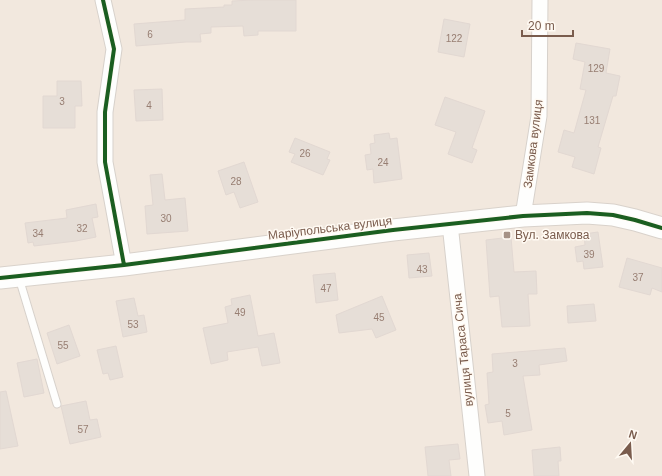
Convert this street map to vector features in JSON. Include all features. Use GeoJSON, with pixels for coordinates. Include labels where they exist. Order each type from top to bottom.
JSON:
{"type":"FeatureCollection","features":[{"type":"Feature","properties":{"kind":"main road","name":"Маріупольська вулиця"},"geometry":{"type":"LineString","coordinates":[[9,277],[124,265],[393,230],[523,216],[587,214],[613,215],[662,228]]}},
{"type":"Feature","properties":{"kind":"street"},"geometry":{"type":"LineString","coordinates":[[103,0],[114,49],[105,112],[105,162],[124,265]]}},
{"type":"Feature","properties":{"kind":"street","name":"Замкова вулиця"},"geometry":{"type":"LineString","coordinates":[[523,216],[539,116],[540,0]]}},
{"type":"Feature","properties":{"kind":"street","name":"вулиця Тараса Сича"},"geometry":{"type":"LineString","coordinates":[[450,224],[477,476]]}},
{"type":"Feature","properties":{"kind":"lane"},"geometry":{"type":"LineString","coordinates":[[9,277],[57,404]]}},
{"type":"Feature","properties":{"kind":"shaded area"},"geometry":{"type":"Polygon","coordinates":[[[0,0],[662,0],[662,476],[0,476],[0,0]]]}},
{"type":"Feature","properties":{"kind":"building"},"geometry":{"type":"Polygon","coordinates":[[[296,0],[296,31],[258,31],[258,35],[244,36],[243,26],[211,27],[211,33],[200,34],[201,42],[136,46],[134,24],[185,20],[185,9],[224,7],[224,5],[232,5],[232,1],[296,0]]]}},
{"type":"Feature","properties":{"kind":"building"},"geometry":{"type":"Polygon","coordinates":[[[444,19],[470,24],[464,57],[438,52],[444,19]]]}},
{"type":"Feature","properties":{"kind":"building"},"geometry":{"type":"Polygon","coordinates":[[[576,43],[610,49],[606,73],[620,76],[616,96],[613,96],[598,147],[601,148],[594,174],[572,167],[575,157],[558,152],[564,130],[574,133],[586,90],[580,89],[585,62],[573,59],[576,43]]]}},
{"type":"Feature","properties":{"kind":"building"},"geometry":{"type":"Polygon","coordinates":[[[57,81],[81,81],[82,106],[75,106],[75,128],[43,128],[43,96],[57,96],[57,81]]]}},
{"type":"Feature","properties":{"kind":"building"},"geometry":{"type":"Polygon","coordinates":[[[162,89],[163,120],[136,121],[134,90],[162,89]]]}},
{"type":"Feature","properties":{"kind":"building"},"geometry":{"type":"Polygon","coordinates":[[[445,97],[485,111],[472,148],[477,150],[472,163],[448,154],[456,132],[435,125],[445,97]]]}},
{"type":"Feature","properties":{"kind":"building"},"geometry":{"type":"Polygon","coordinates":[[[389,133],[390,139],[397,138],[402,179],[374,183],[373,169],[367,170],[365,155],[371,154],[370,144],[375,143],[374,135],[389,133]]]}},
{"type":"Feature","properties":{"kind":"building"},"geometry":{"type":"Polygon","coordinates":[[[295,138],[330,152],[327,159],[330,160],[323,175],[291,162],[295,154],[289,152],[295,138]]]}},
{"type":"Feature","properties":{"kind":"building"},"geometry":{"type":"Polygon","coordinates":[[[244,162],[258,202],[240,208],[234,192],[226,195],[218,171],[244,162]]]}},
{"type":"Feature","properties":{"kind":"building"},"geometry":{"type":"Polygon","coordinates":[[[162,174],[165,200],[185,198],[188,231],[147,234],[145,206],[153,205],[150,175],[162,174]]]}},
{"type":"Feature","properties":{"kind":"building"},"geometry":{"type":"Polygon","coordinates":[[[96,204],[98,217],[92,218],[96,237],[34,246],[33,242],[28,243],[25,223],[67,218],[66,210],[96,204]]]}},
{"type":"Feature","properties":{"kind":"building"},"geometry":{"type":"Polygon","coordinates":[[[598,232],[603,267],[584,269],[583,261],[577,262],[575,247],[585,245],[584,234],[598,232]]]}},
{"type":"Feature","properties":{"kind":"building"},"geometry":{"type":"Polygon","coordinates":[[[511,237],[514,272],[536,271],[537,294],[528,294],[530,326],[502,327],[499,296],[490,297],[486,240],[511,237]]]}},
{"type":"Feature","properties":{"kind":"building"},"geometry":{"type":"Polygon","coordinates":[[[429,253],[432,276],[409,278],[407,255],[429,253]]]}},
{"type":"Feature","properties":{"kind":"building"},"geometry":{"type":"Polygon","coordinates":[[[627,258],[662,268],[662,292],[652,288],[650,295],[619,287],[627,258]]]}},
{"type":"Feature","properties":{"kind":"building"},"geometry":{"type":"Polygon","coordinates":[[[335,273],[338,300],[316,303],[313,275],[335,273]]]}},
{"type":"Feature","properties":{"kind":"building"},"geometry":{"type":"Polygon","coordinates":[[[250,295],[258,336],[274,333],[280,363],[262,366],[258,347],[227,352],[228,360],[211,364],[203,328],[228,323],[225,307],[232,305],[231,299],[250,295]]]}},
{"type":"Feature","properties":{"kind":"building"},"geometry":{"type":"Polygon","coordinates":[[[382,296],[396,330],[376,338],[372,329],[339,333],[336,315],[382,296]]]}},
{"type":"Feature","properties":{"kind":"building"},"geometry":{"type":"Polygon","coordinates":[[[134,298],[138,316],[144,315],[147,332],[123,337],[116,301],[134,298]]]}},
{"type":"Feature","properties":{"kind":"building"},"geometry":{"type":"Polygon","coordinates":[[[594,304],[596,321],[568,323],[567,306],[594,304]]]}},
{"type":"Feature","properties":{"kind":"building"},"geometry":{"type":"Polygon","coordinates":[[[69,325],[80,356],[57,364],[47,333],[69,325]]]}},
{"type":"Feature","properties":{"kind":"building"},"geometry":{"type":"Polygon","coordinates":[[[116,346],[123,377],[110,380],[108,373],[103,374],[97,350],[116,346]]]}},
{"type":"Feature","properties":{"kind":"building"},"geometry":{"type":"Polygon","coordinates":[[[565,348],[567,361],[539,365],[540,375],[523,376],[532,430],[504,435],[502,421],[488,423],[485,405],[489,404],[487,373],[493,372],[492,354],[565,348]]]}},
{"type":"Feature","properties":{"kind":"building"},"geometry":{"type":"Polygon","coordinates":[[[37,359],[44,393],[24,397],[17,363],[37,359]]]}},
{"type":"Feature","properties":{"kind":"building"},"geometry":{"type":"Polygon","coordinates":[[[6,391],[18,446],[0,449],[0,392],[6,391]]]}},
{"type":"Feature","properties":{"kind":"building"},"geometry":{"type":"Polygon","coordinates":[[[86,401],[90,420],[97,419],[101,437],[70,444],[61,406],[86,401]]]}},
{"type":"Feature","properties":{"kind":"building"},"geometry":{"type":"Polygon","coordinates":[[[458,444],[460,459],[449,460],[451,476],[428,476],[425,447],[458,444]]]}},
{"type":"Feature","properties":{"kind":"building"},"geometry":{"type":"Polygon","coordinates":[[[560,447],[561,461],[558,461],[559,476],[534,476],[532,450],[560,447]]]}},
{"type":"Feature","properties":{"kind":"cycle path"},"geometry":{"type":"LineString","coordinates":[[103,0],[114,49],[105,112],[105,162],[124,265]]}},
{"type":"Feature","properties":{"kind":"cycle path"},"geometry":{"type":"LineString","coordinates":[[0,278],[124,265],[393,230],[523,216],[587,213],[613,215],[662,228]]}},
{"type":"Feature","properties":{"kind":"place","name":"Вул. Замкова"},"geometry":{"type":"Point","coordinates":[507,235]}}]}
